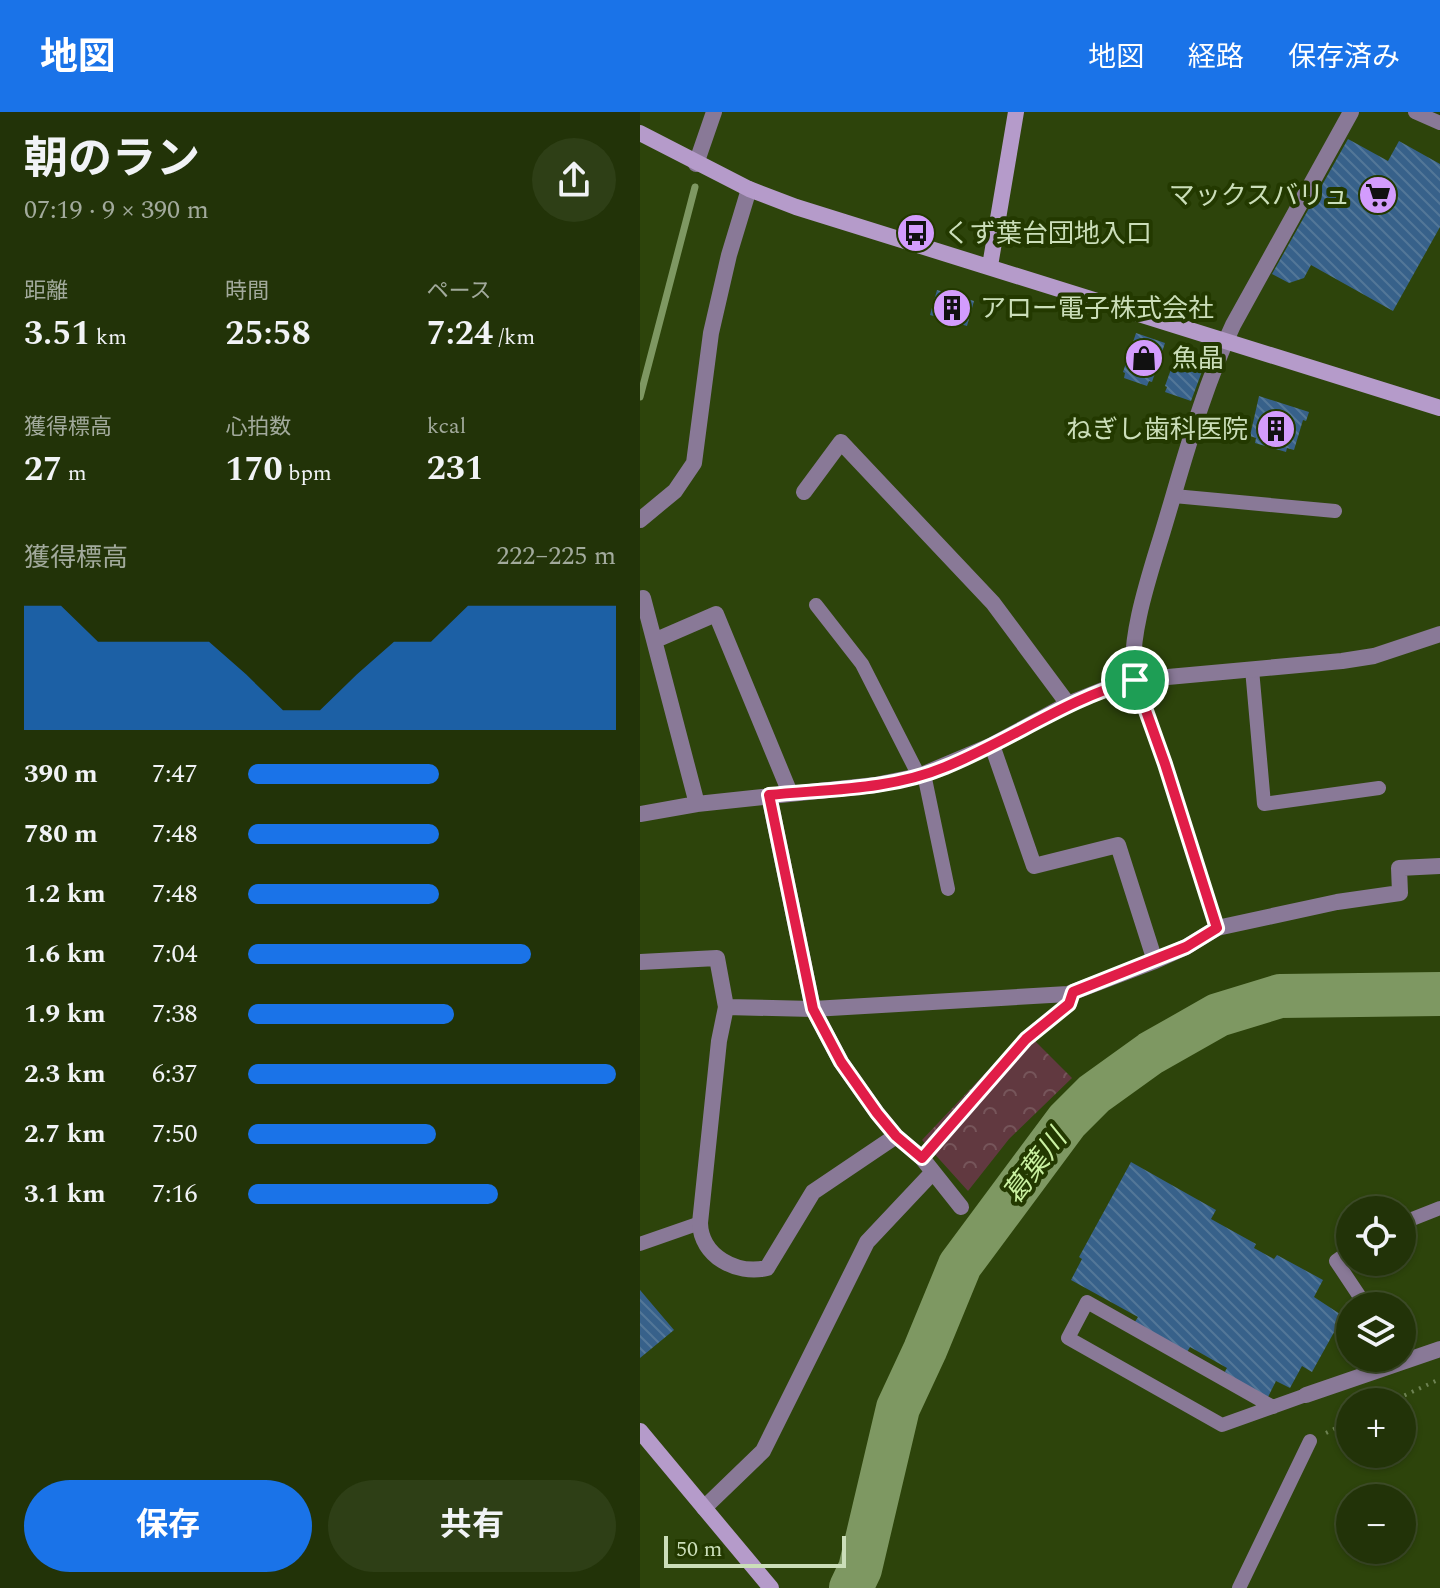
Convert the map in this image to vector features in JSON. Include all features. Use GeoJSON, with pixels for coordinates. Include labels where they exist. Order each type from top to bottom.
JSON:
{"type":"FeatureCollection","features":[{"type":"Feature","properties":{"kind":"street"},"geometry":{"type":"LineString","coordinates":[[696,164],[714,112]]}},
{"type":"Feature","properties":{"kind":"street"},"geometry":{"type":"LineString","coordinates":[[990,266],[1016,112]]}},
{"type":"Feature","properties":{"kind":"street"},"geometry":{"type":"LineString","coordinates":[[1135,680],[1131,665],[1146,590],[1182,461],[1226,340],[1351,112]]}},
{"type":"Feature","properties":{"kind":"street"},"geometry":{"type":"LineString","coordinates":[[640,133],[696,164],[796,207],[1440,408]]}},
{"type":"Feature","properties":{"kind":"street"},"geometry":{"type":"LineString","coordinates":[[640,520],[675,491],[694,463],[711,333],[729,255],[749,189]]}},
{"type":"Feature","properties":{"kind":"street"},"geometry":{"type":"LineString","coordinates":[[804,492],[841,442],[993,603],[1068,704]]}},
{"type":"Feature","properties":{"kind":"street"},"geometry":{"type":"LineString","coordinates":[[643,598],[697,804]]}},
{"type":"Feature","properties":{"kind":"street"},"geometry":{"type":"LineString","coordinates":[[656,640],[716,614],[790,793]]}},
{"type":"Feature","properties":{"kind":"street"},"geometry":{"type":"LineString","coordinates":[[640,796],[642,814],[769,795],[875,785],[922,775],[992,745],[1068,704],[1135,680],[1374,656],[1440,634]]}},
{"type":"Feature","properties":{"kind":"street"},"geometry":{"type":"LineString","coordinates":[[992,745],[1034,866],[1118,845],[1155,961]]}},
{"type":"Feature","properties":{"kind":"street"},"geometry":{"type":"LineString","coordinates":[[769,795],[813,1009],[841,1062],[896,1136],[922,1158],[961,1207]]}},
{"type":"Feature","properties":{"kind":"street"},"geometry":{"type":"LineString","coordinates":[[726,1007],[813,1009],[1073,992],[1155,961],[1217,928],[1337,902],[1400,893],[1399,868],[1440,866]]}},
{"type":"Feature","properties":{"kind":"street"},"geometry":{"type":"LineString","coordinates":[[640,962],[717,958],[726,1007],[719,1041],[700,1235],[717,1258],[734,1268],[751,1271],[767,1268],[813,1192],[896,1136]]}},
{"type":"Feature","properties":{"kind":"street"},"geometry":{"type":"LineString","coordinates":[[704,1508],[763,1451],[867,1242],[932,1173]]}},
{"type":"Feature","properties":{"kind":"street"},"geometry":{"type":"LineString","coordinates":[[1416,1355],[1440,1349]]}},
{"type":"Feature","properties":{"kind":"street"},"geometry":{"type":"LineString","coordinates":[[1306,1395],[1367,1372]]}},
{"type":"Feature","properties":{"kind":"street"},"geometry":{"type":"LineString","coordinates":[[640,1431],[771,1588]]}},
{"type":"Feature","properties":{"kind":"lane"},"geometry":{"type":"LineString","coordinates":[[1415,112],[1440,123]]}},
{"type":"Feature","properties":{"kind":"lane"},"geometry":{"type":"LineString","coordinates":[[1174,496],[1335,511]]}},
{"type":"Feature","properties":{"kind":"lane"},"geometry":{"type":"LineString","coordinates":[[816,605],[862,664],[922,775],[948,889]]}},
{"type":"Feature","properties":{"kind":"lane"},"geometry":{"type":"LineString","coordinates":[[1252,669],[1264,804],[1379,788]]}},
{"type":"Feature","properties":{"kind":"lane"},"geometry":{"type":"LineString","coordinates":[[1165,764],[1217,928]]}},
{"type":"Feature","properties":{"kind":"lane"},"geometry":{"type":"LineString","coordinates":[[1416,1217],[1440,1208]]}},
{"type":"Feature","properties":{"kind":"lane"},"geometry":{"type":"LineString","coordinates":[[640,1244],[700,1223]]}},
{"type":"Feature","properties":{"kind":"lane"},"geometry":{"type":"LineString","coordinates":[[1273,1407],[1087,1302],[1068,1338],[1222,1425],[1273,1407],[1306,1395]]}},
{"type":"Feature","properties":{"kind":"lane"},"geometry":{"type":"LineString","coordinates":[[1239,1588],[1310,1441]]}},
{"type":"Feature","properties":{"kind":"path"},"geometry":{"type":"LineString","coordinates":[[1135,680],[1165,764]]}},
{"type":"Feature","properties":{"kind":"path"},"geometry":{"type":"LineString","coordinates":[[922,1158],[1026,1039],[1069,1004],[1073,992]]}},
{"type":"Feature","properties":{"kind":"path"},"geometry":{"type":"LineString","coordinates":[[1416,1390],[1440,1379]]}},
{"type":"Feature","properties":{"kind":"green space"},"geometry":{"type":"Polygon","coordinates":[[[1025,1031],[1072,1078],[1009,1139],[968,1191],[922,1140],[1025,1031]]]}},
{"type":"Feature","properties":{"kind":"building","name":"マックスバリュ"},"geometry":{"type":"Polygon","coordinates":[[[1348,139],[1388,161],[1399,141],[1440,164],[1440,227],[1393,311],[1311,265],[1304,278],[1289,283],[1272,274],[1348,139]]]}},
{"type":"Feature","properties":{"kind":"building","name":"アロー電子株式会社"},"geometry":{"type":"Polygon","coordinates":[[[937,290],[974,301],[967,326],[930,315],[937,290]]]}},
{"type":"Feature","properties":{"kind":"building","name":"魚晶"},"geometry":{"type":"Polygon","coordinates":[[[1136,333],[1165,343],[1152,382],[1149,381],[1147,386],[1124,378],[1123,372],[1136,333]]]}},
{"type":"Feature","properties":{"kind":"building"},"geometry":{"type":"Polygon","coordinates":[[[1176,355],[1204,366],[1191,401],[1165,392],[1176,355]]]}},
{"type":"Feature","properties":{"kind":"building","name":"ねぎし歯科医院"},"geometry":{"type":"Polygon","coordinates":[[[1259,396],[1309,412],[1306,421],[1303,420],[1294,450],[1287,448],[1286,452],[1255,443],[1256,438],[1250,436],[1259,396]]]}},
{"type":"Feature","properties":{"kind":"building"},"geometry":{"type":"Polygon","coordinates":[[[1131,1162],[1216,1210],[1211,1219],[1256,1244],[1254,1248],[1274,1259],[1277,1255],[1323,1280],[1314,1297],[1336,1311],[1336,1329],[1312,1372],[1302,1366],[1290,1388],[1276,1381],[1267,1399],[1223,1375],[1227,1368],[1190,1347],[1186,1354],[1133,1325],[1138,1317],[1071,1280],[1082,1259],[1079,1257],[1131,1162]]]}},
{"type":"Feature","properties":{"kind":"building"},"geometry":{"type":"Polygon","coordinates":[[[640,1290],[674,1330],[640,1358],[640,1290]]]}},
{"type":"Feature","properties":{"kind":"waterway"},"geometry":{"type":"LineString","coordinates":[[640,397],[695,187]]}},
{"type":"Feature","properties":{"kind":"waterway","name":"葛葉川"},"geometry":{"type":"LineString","coordinates":[[851,1588],[860,1569],[898,1408],[960,1265],[1067,1121],[1094,1094],[1151,1053],[1218,1015],[1280,996],[1440,994]]}},
{"type":"Feature","properties":{"kind":"place","name":"マックスバリュ"},"geometry":{"type":"Point","coordinates":[1378,195]}},
{"type":"Feature","properties":{"kind":"place","name":"くず葉台団地入口"},"geometry":{"type":"Point","coordinates":[916,233]}},
{"type":"Feature","properties":{"kind":"place","name":"アロー電子株式会社"},"geometry":{"type":"Point","coordinates":[952,308]}},
{"type":"Feature","properties":{"kind":"place","name":"魚晶"},"geometry":{"type":"Point","coordinates":[1144,358]}},
{"type":"Feature","properties":{"kind":"place","name":"ねぎし歯科医院"},"geometry":{"type":"Point","coordinates":[1276,429]}},
{"type":"Feature","properties":{"kind":"route"},"geometry":{"type":"LineString","coordinates":[[1135,680],[1217,928],[1155,961],[1073,992],[1069,1004],[1026,1039],[922,1158],[896,1136],[877,1113],[841,1062],[813,1009],[769,795],[875,785],[919,776],[992,745],[1068,704],[1135,680]]}}]}
